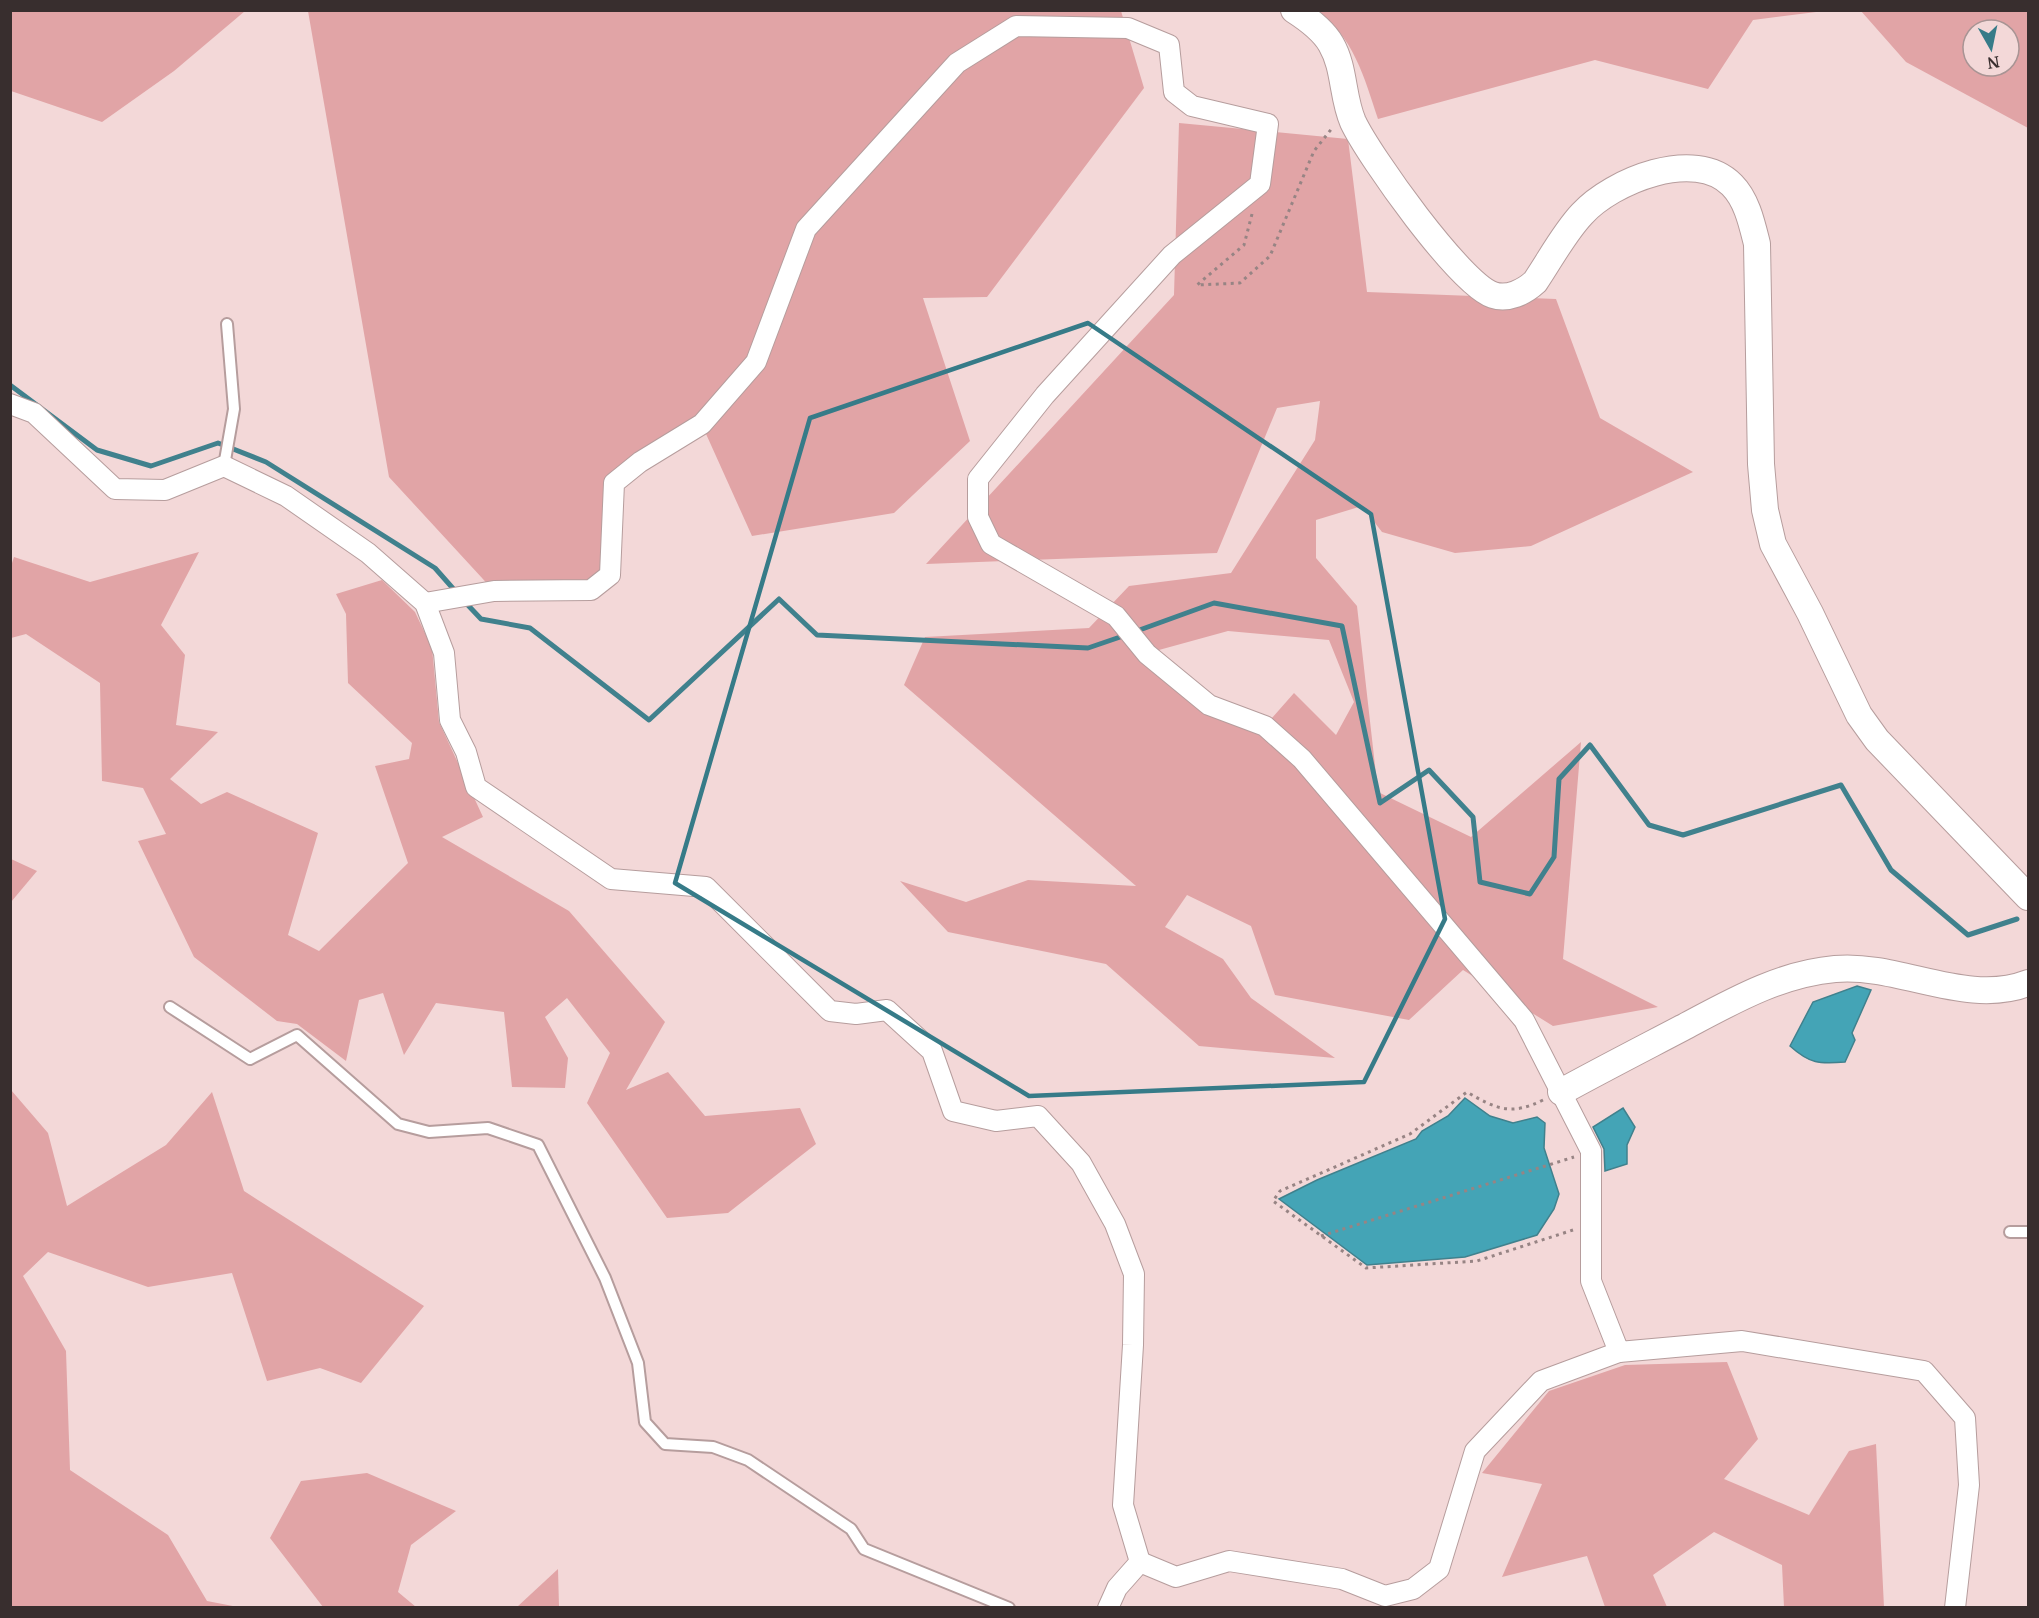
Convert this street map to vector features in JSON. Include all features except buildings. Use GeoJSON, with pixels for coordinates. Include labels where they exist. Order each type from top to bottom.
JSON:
{"type":"FeatureCollection","features":[{"type":"Feature","properties":{"kind":"street"},"geometry":{"type":"LineString","coordinates":[[1294,10],[1312,22],[1330,41],[1341,62],[1347,108],[1366,146],[1414,212],[1473,282],[1493,295],[1509,296],[1530,287],[1581,215],[1595,202],[1631,181],[1651,172],[1679,169],[1709,171],[1732,185],[1751,220],[1757,244],[1761,464],[1765,510],[1773,544],[1810,613],[1859,715],[1877,740],[2028,897]]}},
{"type":"Feature","properties":{"kind":"street"},"geometry":{"type":"LineString","coordinates":[[425,603],[494,591],[591,590],[610,575],[614,483],[640,462],[702,424],[756,362],[806,229],[957,63],[1016,26],[1128,28],[1169,45],[1174,92],[1192,106],[1268,124],[1260,184],[1172,255],[1046,395],[978,479],[978,517],[991,543],[1116,616],[1147,654],[1209,705],[1265,726],[1302,759],[1524,1020],[1591,1150],[1591,1281],[1619,1352]]}},
{"type":"Feature","properties":{"kind":"street"},"geometry":{"type":"LineString","coordinates":[[10,404],[34,413],[115,489],[165,490],[224,466],[286,496],[368,553],[425,603],[444,653],[450,720],[466,752],[476,787],[611,879],[706,886],[830,1011],[856,1014],[886,1010],[932,1051],[953,1112],[996,1121],[1038,1116],[1081,1163],[1115,1224],[1134,1274],[1133,1345],[1123,1505],[1140,1562]]}},
{"type":"Feature","properties":{"kind":"street"},"geometry":{"type":"LineString","coordinates":[[1561,1092],[1743,996],[1782,979],[1835,969],[1869,969],[1982,991],[2028,983]]}},
{"type":"Feature","properties":{"kind":"street"},"geometry":{"type":"LineString","coordinates":[[1140,1562],[1176,1577],[1229,1561],[1342,1579],[1385,1596],[1413,1589],[1439,1569],[1475,1451],[1541,1381],[1619,1352],[1742,1341],[1924,1371],[1965,1418],[1970,1485],[1955,1608]]}},
{"type":"Feature","properties":{"kind":"street"},"geometry":{"type":"LineString","coordinates":[[1108,1608],[1117,1588],[1140,1562]]}},
{"type":"Feature","properties":{"kind":"lane"},"geometry":{"type":"LineString","coordinates":[[224,466],[234,409],[227,324]]}},
{"type":"Feature","properties":{"kind":"lane"},"geometry":{"type":"LineString","coordinates":[[170,1008],[249,1059],[297,1035],[398,1124],[429,1131],[488,1128],[538,1145],[605,1278],[638,1363],[645,1422],[665,1444],[713,1447],[748,1460],[852,1529],[864,1549],[1009,1608]]}},
{"type":"Feature","properties":{"kind":"lane"},"geometry":{"type":"LineString","coordinates":[[2010,1232],[2028,1232]]}},
{"type":"Feature","properties":{"kind":"path"},"geometry":{"type":"LineString","coordinates":[[1260,184],[1244,245],[1197,285],[1240,283],[1270,256],[1314,151],[1347,108]]}},
{"type":"Feature","properties":{"kind":"path"},"geometry":{"type":"LineString","coordinates":[[1561,1092],[1523,1110],[1492,1107],[1467,1092],[1410,1134],[1280,1191],[1273,1201],[1324,1235],[1366,1268],[1477,1261],[1591,1225]]}},
{"type":"Feature","properties":{"kind":"path"},"geometry":{"type":"LineString","coordinates":[[1324,1235],[1549,1167],[1591,1150]]}},
{"type":"Feature","properties":{"kind":"highlighted area"},"geometry":{"type":"Polygon","coordinates":[[[1088,323],[1371,514],[1445,919],[1364,1082],[1029,1096],[675,883],[810,418],[1088,323]]]}},
{"type":"Feature","properties":{"kind":"shaded area"},"geometry":{"type":"Polygon","coordinates":[[[11,10],[245,11],[174,71],[102,122],[11,91],[11,10]]]}},
{"type":"Feature","properties":{"kind":"shaded area"},"geometry":{"type":"Polygon","coordinates":[[[308,11],[1121,11],[1144,88],[987,297],[923,298],[970,441],[894,513],[752,536],[702,425],[614,483],[610,575],[591,590],[494,591],[389,477],[308,11]]]}},
{"type":"Feature","properties":{"kind":"shaded area"},"geometry":{"type":"Polygon","coordinates":[[[1315,11],[1824,11],[1753,20],[1708,89],[1595,60],[1378,119],[1362,73],[1348,45],[1328,20],[1315,11]]]}},
{"type":"Feature","properties":{"kind":"shaded area"},"geometry":{"type":"Polygon","coordinates":[[[1861,11],[2028,11],[2028,128],[1906,62],[1861,11]]]}},
{"type":"Feature","properties":{"kind":"shaded area"},"geometry":{"type":"Polygon","coordinates":[[[1179,123],[1348,139],[1367,292],[1556,299],[1600,418],[1693,472],[1531,546],[1455,553],[1382,532],[1362,506],[1316,520],[1316,558],[1357,606],[1378,792],[1471,837],[1581,742],[1563,959],[1658,1007],[1553,1026],[1463,970],[1409,1020],[1275,995],[1251,926],[1187,895],[1165,927],[1223,959],[1251,998],[1335,1058],[1199,1046],[1106,964],[948,932],[900,881],[966,902],[1028,880],[1136,886],[904,685],[925,637],[1089,628],[1129,586],[1231,573],[1315,440],[1320,401],[1277,408],[1217,553],[926,564],[1174,295],[1179,123]],[[1228,631],[1148,653],[1209,705],[1265,726],[1294,693],[1336,735],[1354,702],[1329,640],[1228,631]]]}},
{"type":"Feature","properties":{"kind":"shaded area"},"geometry":{"type":"Polygon","coordinates":[[[199,552],[161,625],[185,655],[176,725],[218,732],[170,779],[201,804],[227,792],[318,833],[288,935],[319,951],[408,863],[375,766],[409,759],[412,743],[348,683],[346,614],[336,594],[382,580],[415,612],[432,648],[439,722],[483,817],[442,837],[569,911],[665,1022],[626,1090],[668,1072],[705,1116],[800,1108],[816,1144],[728,1213],[667,1218],[587,1103],[610,1053],[567,998],[545,1017],[568,1058],[565,1088],[512,1087],[504,1012],[436,1003],[404,1055],[383,993],[359,1000],[346,1061],[297,1024],[277,1021],[194,957],[138,841],[166,834],[143,788],[102,781],[100,683],[26,634],[11,638],[10,569],[14,557],[90,582],[199,552]]]}},
{"type":"Feature","properties":{"kind":"shaded area"},"geometry":{"type":"Polygon","coordinates":[[[11,859],[37,871],[11,902],[11,859]]]}},
{"type":"Feature","properties":{"kind":"shaded area"},"geometry":{"type":"Polygon","coordinates":[[[11,1090],[48,1133],[67,1206],[166,1145],[212,1092],[244,1191],[424,1306],[361,1383],[320,1368],[267,1381],[232,1273],[148,1287],[48,1252],[23,1276],[66,1351],[70,1470],[168,1535],[207,1601],[238,1607],[11,1607],[11,1090]]]}},
{"type":"Feature","properties":{"kind":"shaded area"},"geometry":{"type":"Polygon","coordinates":[[[1727,1362],[1758,1439],[1724,1479],[1809,1515],[1849,1451],[1876,1444],[1884,1607],[1784,1607],[1782,1565],[1714,1532],[1653,1575],[1667,1607],[1605,1607],[1587,1556],[1502,1577],[1542,1484],[1482,1473],[1549,1391],[1625,1365],[1727,1362]]]}},
{"type":"Feature","properties":{"kind":"shaded area"},"geometry":{"type":"Polygon","coordinates":[[[367,1473],[456,1511],[411,1545],[398,1592],[416,1607],[323,1607],[270,1538],[301,1481],[367,1473]]]}},
{"type":"Feature","properties":{"kind":"shaded area"},"geometry":{"type":"Polygon","coordinates":[[[558,1569],[559,1607],[517,1607],[558,1569]]]}},
{"type":"Feature","properties":{"kind":"water"},"geometry":{"type":"Polygon","coordinates":[[[1857,986],[1871,990],[1852,1033],[1855,1040],[1845,1062],[1815,1062],[1790,1046],[1813,1002],[1857,986]]]}},
{"type":"Feature","properties":{"kind":"water"},"geometry":{"type":"Polygon","coordinates":[[[1465,1098],[1490,1116],[1513,1123],[1537,1117],[1545,1123],[1544,1148],[1559,1194],[1554,1209],[1537,1235],[1465,1257],[1367,1265],[1279,1199],[1317,1180],[1416,1139],[1422,1131],[1448,1116],[1465,1098]]]}},
{"type":"Feature","properties":{"kind":"water"},"geometry":{"type":"Polygon","coordinates":[[[1623,1108],[1635,1127],[1627,1145],[1627,1164],[1605,1171],[1604,1149],[1593,1127],[1623,1108]]]}},
{"type":"Feature","properties":{"kind":"waterway"},"geometry":{"type":"LineString","coordinates":[[10,385],[97,450],[151,466],[218,443],[266,462],[435,568],[457,593]]}},
{"type":"Feature","properties":{"kind":"waterway"},"geometry":{"type":"LineString","coordinates":[[465,602],[481,619],[530,628],[649,720],[779,599],[817,635],[1088,648],[1126,635]]}},
{"type":"Feature","properties":{"kind":"waterway"},"geometry":{"type":"LineString","coordinates":[[1134,632],[1214,603],[1342,626],[1380,803],[1429,770],[1473,817],[1480,882],[1530,894],[1554,857],[1559,779],[1590,745],[1649,825],[1683,835],[1841,785],[1891,870],[1968,935],[2017,919]]}}]}
